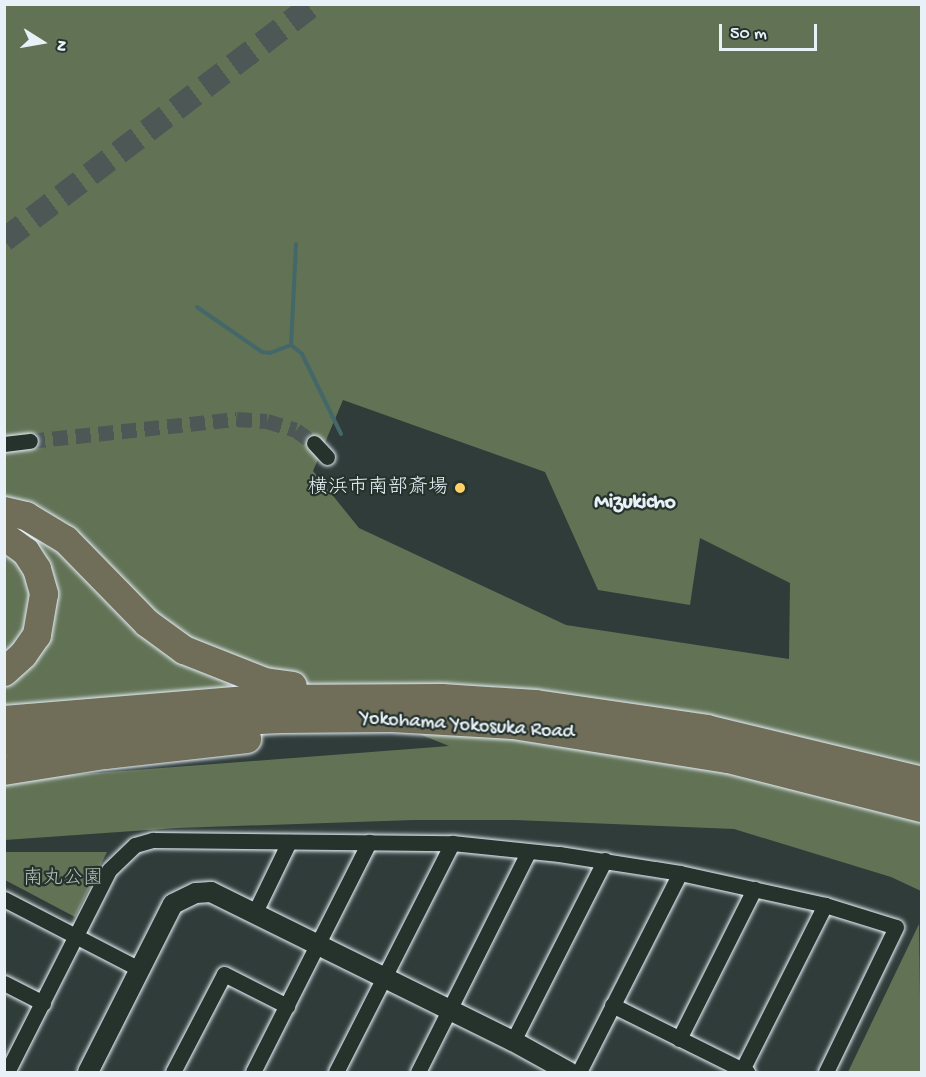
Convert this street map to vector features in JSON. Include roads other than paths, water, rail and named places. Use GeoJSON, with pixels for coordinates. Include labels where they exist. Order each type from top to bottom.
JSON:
{"type":"FeatureCollection","features":[{"type":"Feature","properties":{"kind":"highway"},"geometry":{"type":"LineString","coordinates":[[4,510],[26,516],[66,540],[147,623],[184,650],[265,682],[359,696]]}},
{"type":"Feature","properties":{"kind":"highway"},"geometry":{"type":"LineString","coordinates":[[4,536],[26,552],[37,569],[44,594],[36,635],[23,655],[4,672]]}},
{"type":"Feature","properties":{"kind":"highway","name":"Yokohama Yokosuka Road"},"geometry":{"type":"LineString","coordinates":[[4,720],[208,702],[359,696],[536,704],[625,715],[773,743],[921,781]]}},
{"type":"Feature","properties":{"kind":"highway","name":"Yokohama Yokosuka Road"},"geometry":{"type":"LineString","coordinates":[[4,742],[200,723],[392,717],[513,725],[645,743],[818,779],[921,808]]}},
{"type":"Feature","properties":{"kind":"highway"},"geometry":{"type":"LineString","coordinates":[[4,771],[117,753],[360,730],[645,743]]}},
{"type":"Feature","properties":{"kind":"street"},"geometry":{"type":"LineString","coordinates":[[4,444],[30,441]]}},
{"type":"Feature","properties":{"kind":"street"},"geometry":{"type":"LineString","coordinates":[[314,443],[327,457]]}},
{"type":"Feature","properties":{"kind":"street"},"geometry":{"type":"LineString","coordinates":[[7,1067],[78,936],[109,870],[135,845],[153,840],[452,843],[605,860],[680,873],[825,905],[896,927],[826,1072]]}},
{"type":"Feature","properties":{"kind":"street"},"geometry":{"type":"LineString","coordinates":[[255,912],[289,842]]}},
{"type":"Feature","properties":{"kind":"street"},"geometry":{"type":"LineString","coordinates":[[253,1072],[369,842]]}},
{"type":"Feature","properties":{"kind":"street"},"geometry":{"type":"LineString","coordinates":[[336,1072],[452,843]]}},
{"type":"Feature","properties":{"kind":"street"},"geometry":{"type":"LineString","coordinates":[[420,1072],[528,852]]}},
{"type":"Feature","properties":{"kind":"street"},"geometry":{"type":"LineString","coordinates":[[513,1041],[605,860]]}},
{"type":"Feature","properties":{"kind":"street"},"geometry":{"type":"LineString","coordinates":[[579,1072],[680,873]]}},
{"type":"Feature","properties":{"kind":"street"},"geometry":{"type":"LineString","coordinates":[[679,1039],[754,889]]}},
{"type":"Feature","properties":{"kind":"street"},"geometry":{"type":"LineString","coordinates":[[88,1072],[173,904],[184,897],[211,892],[255,912],[383,979],[513,1041],[569,1072]]}},
{"type":"Feature","properties":{"kind":"street"},"geometry":{"type":"LineString","coordinates":[[4,899],[139,969]]}},
{"type":"Feature","properties":{"kind":"street"},"geometry":{"type":"LineString","coordinates":[[612,1005],[745,1071],[825,905]]}},
{"type":"Feature","properties":{"kind":"street"},"geometry":{"type":"LineString","coordinates":[[173,1072],[224,974],[287,1006]]}},
{"type":"Feature","properties":{"kind":"street"},"geometry":{"type":"LineString","coordinates":[[4,983],[43,1003]]}},
{"type":"Feature","properties":{"kind":"waterway"},"geometry":{"type":"LineString","coordinates":[[296,244],[291,345],[302,354],[341,434]]}},
{"type":"Feature","properties":{"kind":"waterway"},"geometry":{"type":"LineString","coordinates":[[197,307],[262,352],[270,353],[291,345]]}},
{"type":"Feature","properties":{"kind":"tunnel"},"geometry":{"type":"LineString","coordinates":[[4,240],[314,4]]}},
{"type":"Feature","properties":{"kind":"tunnel"},"geometry":{"type":"LineString","coordinates":[[30,441],[237,419],[267,421],[296,430],[314,443]]}},
{"type":"Feature","properties":{"kind":"place","name":"横浜市南部斎場"},"geometry":{"type":"Point","coordinates":[460,488]}},
{"type":"Feature","properties":{"kind":"district","name":"Mizukicho"},"geometry":{"type":"Point","coordinates":[635,504]}},
{"type":"Feature","properties":{"kind":"park label","name":"南丸公園"},"geometry":{"type":"Point","coordinates":[63,879]}}]}
